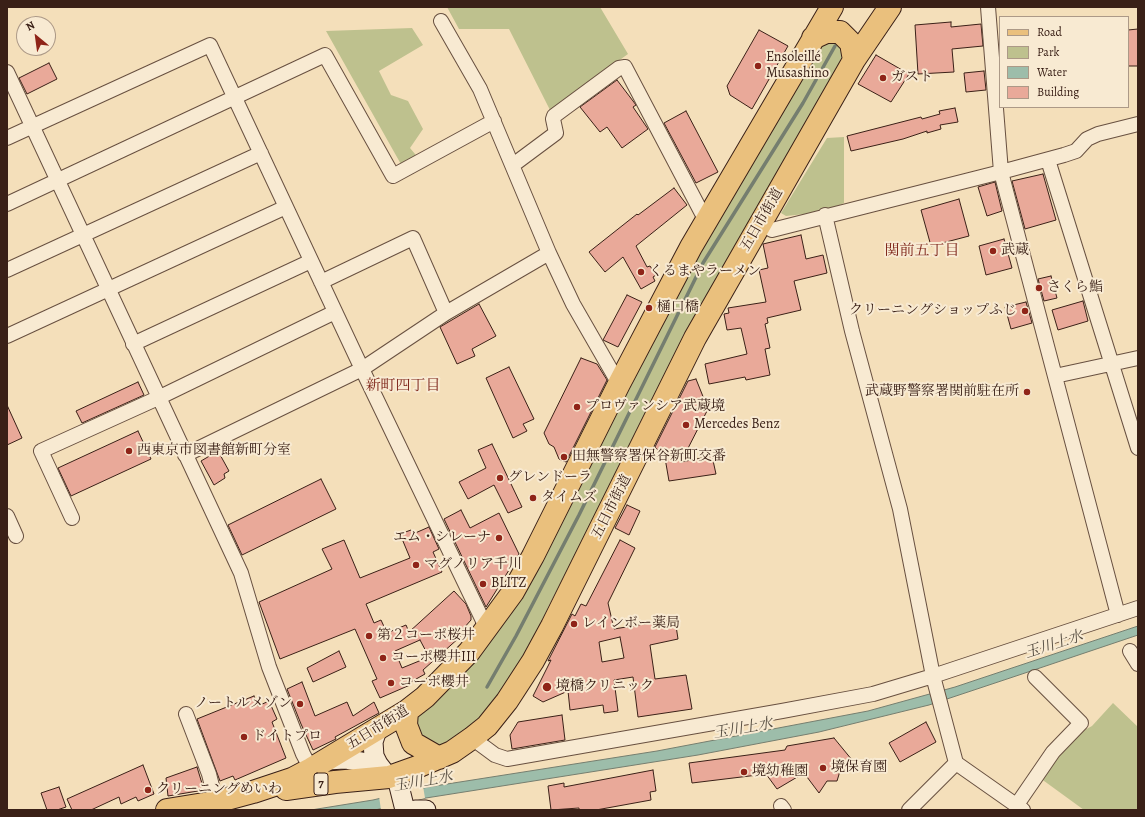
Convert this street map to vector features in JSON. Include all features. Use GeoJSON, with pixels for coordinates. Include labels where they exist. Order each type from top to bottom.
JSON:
{"type":"FeatureCollection","features":[{"type":"Feature","properties":{"kind":"main road","name":"五日市街道"},"geometry":{"type":"LineString","coordinates":[[253,792],[268,792],[335,782],[393,780],[439,758],[472,738],[488,726],[507,701],[533,661],[695,338],[854,60],[890,7]]}},
{"type":"Feature","properties":{"kind":"main road","name":"五日市街道"},"geometry":{"type":"LineString","coordinates":[[167,810],[216,802],[253,792],[292,779],[319,765],[407,711],[425,697],[448,674],[487,629],[512,592],[533,556],[618,384],[706,221],[813,38],[833,9]]}},
{"type":"Feature","properties":{"kind":"main road"},"geometry":{"type":"LineString","coordinates":[[813,38],[826,32],[840,32],[850,43],[854,60]]}},
{"type":"Feature","properties":{"kind":"main road"},"geometry":{"type":"LineString","coordinates":[[407,711],[406,725],[413,743],[439,758]]}},
{"type":"Feature","properties":{"kind":"main road"},"geometry":{"type":"LineString","coordinates":[[377,730],[373,742],[374,756],[378,764],[393,780],[408,809],[426,810]]}},
{"type":"Feature","properties":{"kind":"main road"},"geometry":{"type":"LineString","coordinates":[[319,765],[345,759],[362,762],[393,780]]}},
{"type":"Feature","properties":{"kind":"street"},"geometry":{"type":"LineString","coordinates":[[988,7],[1001,172],[1118,615]]}},
{"type":"Feature","properties":{"kind":"street"},"geometry":{"type":"LineString","coordinates":[[441,21],[480,89],[549,253],[573,304],[618,384]]}},
{"type":"Feature","properties":{"kind":"street"},"geometry":{"type":"LineString","coordinates":[[7,138],[210,45],[362,369],[487,629]]}},
{"type":"Feature","properties":{"kind":"street"},"geometry":{"type":"LineString","coordinates":[[7,204],[325,55],[393,176],[494,121]]}},
{"type":"Feature","properties":{"kind":"street"},"geometry":{"type":"LineString","coordinates":[[512,165],[556,133],[553,119],[554,116],[619,68],[625,67],[706,221]]}},
{"type":"Feature","properties":{"kind":"street"},"geometry":{"type":"LineString","coordinates":[[7,72],[241,573],[269,667],[303,754],[319,765]]}},
{"type":"Feature","properties":{"kind":"street"},"geometry":{"type":"LineString","coordinates":[[760,223],[772,230],[826,215],[1048,160],[1076,151],[1087,139],[1098,134],[1138,124]]}},
{"type":"Feature","properties":{"kind":"street"},"geometry":{"type":"LineString","coordinates":[[7,270],[260,153]]}},
{"type":"Feature","properties":{"kind":"street"},"geometry":{"type":"LineString","coordinates":[[1048,160],[1138,448]]}},
{"type":"Feature","properties":{"kind":"street"},"geometry":{"type":"LineString","coordinates":[[7,336],[286,208]]}},
{"type":"Feature","properties":{"kind":"street"},"geometry":{"type":"LineString","coordinates":[[826,215],[852,331],[900,509],[934,681],[956,763],[1013,807],[1053,752],[1081,724],[1035,677]]}},
{"type":"Feature","properties":{"kind":"street"},"geometry":{"type":"LineString","coordinates":[[321,282],[413,238],[446,313]]}},
{"type":"Feature","properties":{"kind":"street"},"geometry":{"type":"LineString","coordinates":[[185,455],[362,369],[446,313],[549,253]]}},
{"type":"Feature","properties":{"kind":"street"},"geometry":{"type":"LineString","coordinates":[[133,344],[311,260]]}},
{"type":"Feature","properties":{"kind":"street"},"geometry":{"type":"LineString","coordinates":[[72,518],[41,451],[158,398],[335,312]]}},
{"type":"Feature","properties":{"kind":"street"},"geometry":{"type":"LineString","coordinates":[[1056,376],[1138,358]]}},
{"type":"Feature","properties":{"kind":"street"},"geometry":{"type":"LineString","coordinates":[[7,516],[16,536]]}},
{"type":"Feature","properties":{"kind":"street"},"geometry":{"type":"LineString","coordinates":[[472,738],[495,755],[507,759],[782,712],[934,681],[1138,608]]}},
{"type":"Feature","properties":{"kind":"street"},"geometry":{"type":"LineString","coordinates":[[1130,651],[1138,664]]}},
{"type":"Feature","properties":{"kind":"street"},"geometry":{"type":"LineString","coordinates":[[186,714],[209,774],[216,802]]}},
{"type":"Feature","properties":{"kind":"street"},"geometry":{"type":"LineString","coordinates":[[908,810],[956,763]]}},
{"type":"Feature","properties":{"kind":"green space"},"geometry":{"type":"Polygon","coordinates":[[[447,7],[600,7],[628,54],[550,110],[509,29],[459,29],[447,7]]]}},
{"type":"Feature","properties":{"kind":"green space"},"geometry":{"type":"Polygon","coordinates":[[[412,28],[423,45],[379,71],[391,95],[408,101],[423,129],[410,148],[420,160],[402,166],[326,31],[412,28]]]}},
{"type":"Feature","properties":{"kind":"green space"},"geometry":{"type":"Polygon","coordinates":[[[823,41],[841,44],[845,60],[589,529],[548,607],[533,643],[502,699],[446,753],[420,738],[413,716],[469,663],[694,260],[823,41]]]}},
{"type":"Feature","properties":{"kind":"green space"},"geometry":{"type":"Polygon","coordinates":[[[844,137],[844,203],[824,212],[786,216],[781,213],[827,138],[844,137]]]}},
{"type":"Feature","properties":{"kind":"green space"},"geometry":{"type":"Polygon","coordinates":[[[1113,703],[1138,727],[1138,810],[1084,810],[1040,778],[1056,756],[1079,733],[1092,726],[1113,703]]]}},
{"type":"Feature","properties":{"kind":"water"},"geometry":{"type":"Polygon","coordinates":[[[1138,626],[1138,635],[929,705],[819,732],[698,755],[426,798],[375,810],[311,810],[373,800],[428,787],[657,751],[868,711],[955,687],[1138,626]]]}},
{"type":"Feature","properties":{"kind":"pier"},"geometry":{"type":"Polygon","coordinates":[[[423,786],[425,798],[381,810],[379,796],[423,786]]]}},
{"type":"Feature","properties":{"kind":"building"},"geometry":{"type":"Polygon","coordinates":[[[951,22],[951,27],[981,24],[983,46],[952,49],[954,72],[918,74],[915,25],[951,22]]]}},
{"type":"Feature","properties":{"kind":"building"},"geometry":{"type":"Polygon","coordinates":[[[1138,29],[1138,66],[1129,66],[1129,30],[1138,29]]]}},
{"type":"Feature","properties":{"kind":"building","name":"Ensoleillé Musashino"},"geometry":{"type":"Polygon","coordinates":[[[759,30],[788,46],[752,109],[730,95],[727,86],[759,30]]]}},
{"type":"Feature","properties":{"kind":"building"},"geometry":{"type":"Polygon","coordinates":[[[876,55],[909,74],[891,102],[858,84],[876,55]]]}},
{"type":"Feature","properties":{"kind":"building"},"geometry":{"type":"Polygon","coordinates":[[[49,63],[57,79],[27,94],[19,78],[49,63]]]}},
{"type":"Feature","properties":{"kind":"building"},"geometry":{"type":"Polygon","coordinates":[[[984,71],[986,90],[966,92],[964,73],[984,71]]]}},
{"type":"Feature","properties":{"kind":"building"},"geometry":{"type":"Polygon","coordinates":[[[617,80],[636,105],[633,107],[648,129],[622,148],[607,127],[600,132],[580,107],[617,80]]]}},
{"type":"Feature","properties":{"kind":"building"},"geometry":{"type":"Polygon","coordinates":[[[955,108],[958,122],[940,125],[941,129],[927,133],[927,131],[903,139],[851,151],[847,136],[921,117],[922,119],[940,114],[939,111],[955,108]]]}},
{"type":"Feature","properties":{"kind":"building"},"geometry":{"type":"Polygon","coordinates":[[[686,111],[718,172],[696,183],[664,123],[686,111]]]}},
{"type":"Feature","properties":{"kind":"building"},"geometry":{"type":"Polygon","coordinates":[[[1043,174],[1056,220],[1025,229],[1012,181],[1043,174]]]}},
{"type":"Feature","properties":{"kind":"building"},"geometry":{"type":"Polygon","coordinates":[[[995,182],[1002,211],[987,216],[978,187],[995,182]]]}},
{"type":"Feature","properties":{"kind":"building"},"geometry":{"type":"Polygon","coordinates":[[[674,188],[687,205],[636,246],[647,267],[650,266],[656,275],[653,277],[655,281],[641,289],[623,257],[605,272],[589,252],[637,214],[638,215],[674,188]]]}},
{"type":"Feature","properties":{"kind":"building"},"geometry":{"type":"Polygon","coordinates":[[[959,199],[969,236],[931,246],[921,210],[959,199]]]}},
{"type":"Feature","properties":{"kind":"building"},"geometry":{"type":"Polygon","coordinates":[[[801,235],[806,259],[823,255],[827,273],[794,281],[801,310],[767,318],[768,323],[765,324],[770,348],[765,349],[770,375],[746,380],[745,377],[709,384],[705,364],[747,354],[741,328],[727,330],[724,314],[729,313],[728,308],[766,302],[759,270],[768,268],[763,244],[801,235]]]}},
{"type":"Feature","properties":{"kind":"building"},"geometry":{"type":"Polygon","coordinates":[[[1004,239],[1012,268],[986,275],[979,246],[1004,239]]]}},
{"type":"Feature","properties":{"kind":"building"},"geometry":{"type":"Polygon","coordinates":[[[1051,276],[1057,298],[1044,301],[1038,279],[1051,276]]]}},
{"type":"Feature","properties":{"kind":"building"},"geometry":{"type":"Polygon","coordinates":[[[627,295],[642,302],[618,347],[603,340],[627,295]]]}},
{"type":"Feature","properties":{"kind":"building"},"geometry":{"type":"Polygon","coordinates":[[[1083,301],[1088,321],[1058,330],[1052,310],[1083,301]]]}},
{"type":"Feature","properties":{"kind":"building"},"geometry":{"type":"Polygon","coordinates":[[[1026,302],[1032,323],[1011,329],[1005,307],[1026,302]]]}},
{"type":"Feature","properties":{"kind":"building"},"geometry":{"type":"Polygon","coordinates":[[[479,304],[496,336],[472,349],[475,356],[457,364],[440,327],[479,304]]]}},
{"type":"Feature","properties":{"kind":"building","name":"プロヴァンシア武蔵境"},"geometry":{"type":"Polygon","coordinates":[[[581,358],[597,364],[607,380],[566,462],[559,459],[554,447],[549,444],[544,433],[581,358]]]}},
{"type":"Feature","properties":{"kind":"building"},"geometry":{"type":"Polygon","coordinates":[[[509,367],[534,419],[523,424],[527,431],[513,438],[486,378],[509,367]]]}},
{"type":"Feature","properties":{"kind":"building"},"geometry":{"type":"Polygon","coordinates":[[[696,379],[708,409],[681,462],[712,456],[716,474],[669,481],[665,458],[655,447],[688,381],[696,379]]]}},
{"type":"Feature","properties":{"kind":"building"},"geometry":{"type":"Polygon","coordinates":[[[138,382],[144,395],[82,423],[76,411],[138,382]]]}},
{"type":"Feature","properties":{"kind":"building"},"geometry":{"type":"Polygon","coordinates":[[[7,405],[22,438],[7,445],[7,405]]]}},
{"type":"Feature","properties":{"kind":"building"},"geometry":{"type":"Polygon","coordinates":[[[138,431],[151,459],[71,496],[58,468],[138,431]]]}},
{"type":"Feature","properties":{"kind":"building","name":"グレンドーラ"},"geometry":{"type":"Polygon","coordinates":[[[492,444],[522,507],[508,513],[494,485],[468,499],[459,482],[486,468],[478,450],[492,444]]]}},
{"type":"Feature","properties":{"kind":"building"},"geometry":{"type":"Polygon","coordinates":[[[218,451],[229,471],[224,474],[225,478],[214,485],[201,461],[218,451]]]}},
{"type":"Feature","properties":{"kind":"building"},"geometry":{"type":"Polygon","coordinates":[[[321,479],[336,509],[242,555],[228,525],[321,479]]]}},
{"type":"Feature","properties":{"kind":"building"},"geometry":{"type":"Polygon","coordinates":[[[627,505],[640,511],[629,535],[615,528],[627,505]]]}},
{"type":"Feature","properties":{"kind":"building"},"geometry":{"type":"Polygon","coordinates":[[[461,510],[470,528],[499,513],[519,554],[486,607],[444,519],[461,510]]]}},
{"type":"Feature","properties":{"kind":"building"},"geometry":{"type":"Polygon","coordinates":[[[429,527],[439,549],[433,552],[442,572],[366,604],[374,623],[381,620],[387,633],[406,625],[409,632],[454,591],[466,604],[471,620],[463,629],[460,637],[423,670],[425,674],[409,683],[410,685],[380,698],[372,681],[377,679],[355,629],[280,659],[259,602],[332,569],[322,549],[344,540],[360,578],[410,558],[400,534],[411,530],[413,534],[429,527]],[[420,640],[395,651],[402,668],[429,657],[420,640]]]}},
{"type":"Feature","properties":{"kind":"building"},"geometry":{"type":"Polygon","coordinates":[[[620,540],[635,548],[608,603],[614,629],[675,619],[678,639],[650,645],[655,679],[686,675],[692,709],[638,717],[633,677],[614,680],[618,711],[604,713],[603,705],[570,710],[568,691],[543,702],[533,696],[551,660],[548,661],[572,614],[575,616],[581,604],[586,606],[620,540]],[[620,637],[599,642],[602,662],[624,658],[620,637]]]}},
{"type":"Feature","properties":{"kind":"building"},"geometry":{"type":"Polygon","coordinates":[[[339,651],[346,667],[313,682],[307,668],[339,651]]]}},
{"type":"Feature","properties":{"kind":"building"},"geometry":{"type":"Polygon","coordinates":[[[302,682],[315,716],[347,702],[353,716],[374,702],[379,713],[335,737],[336,739],[313,750],[287,689],[302,682]]]}},
{"type":"Feature","properties":{"kind":"building"},"geometry":{"type":"Polygon","coordinates":[[[254,696],[258,706],[269,701],[277,719],[272,722],[286,758],[235,780],[233,776],[220,781],[197,719],[254,696]]]}},
{"type":"Feature","properties":{"kind":"building"},"geometry":{"type":"Polygon","coordinates":[[[562,715],[565,740],[512,749],[510,735],[518,722],[562,715]]]}},
{"type":"Feature","properties":{"kind":"building"},"geometry":{"type":"Polygon","coordinates":[[[926,722],[936,742],[900,762],[889,743],[926,722]]]}},
{"type":"Feature","properties":{"kind":"building"},"geometry":{"type":"Polygon","coordinates":[[[834,738],[857,766],[840,771],[837,781],[827,781],[819,793],[804,773],[777,789],[766,774],[692,783],[689,763],[785,750],[787,746],[834,738]]]}},
{"type":"Feature","properties":{"kind":"building"},"geometry":{"type":"Polygon","coordinates":[[[143,765],[154,794],[138,801],[136,797],[121,804],[119,797],[91,810],[72,810],[67,799],[143,765]]]}},
{"type":"Feature","properties":{"kind":"building"},"geometry":{"type":"Polygon","coordinates":[[[197,767],[204,790],[168,796],[166,778],[197,767]]]}},
{"type":"Feature","properties":{"kind":"building"},"geometry":{"type":"Polygon","coordinates":[[[653,770],[656,791],[650,792],[651,800],[596,810],[579,810],[579,808],[551,810],[548,786],[564,783],[564,787],[653,770]]]}},
{"type":"Feature","properties":{"kind":"building"},"geometry":{"type":"Polygon","coordinates":[[[59,787],[66,807],[57,810],[47,810],[41,793],[59,787]]]}},
{"type":"Feature","properties":{"kind":"waterway"},"geometry":{"type":"LineString","coordinates":[[487,687],[516,636],[579,515],[703,263],[803,103],[835,46]]}},
{"type":"Feature","properties":{"kind":"place","name":"Ensoleillé Musashino"},"geometry":{"type":"Point","coordinates":[758,66]}},
{"type":"Feature","properties":{"kind":"place","name":"ガスト"},"geometry":{"type":"Point","coordinates":[883,78]}},
{"type":"Feature","properties":{"kind":"place","name":"武蔵"},"geometry":{"type":"Point","coordinates":[993,251]}},
{"type":"Feature","properties":{"kind":"place","name":"くるまやラーメン"},"geometry":{"type":"Point","coordinates":[641,272]}},
{"type":"Feature","properties":{"kind":"place","name":"さくら鮨"},"geometry":{"type":"Point","coordinates":[1039,288]}},
{"type":"Feature","properties":{"kind":"place","name":"樋口橋"},"geometry":{"type":"Point","coordinates":[649,308]}},
{"type":"Feature","properties":{"kind":"place","name":"クリーニングショップふじ"},"geometry":{"type":"Point","coordinates":[1025,311]}},
{"type":"Feature","properties":{"kind":"place","name":"武蔵野警察署関前駐在所"},"geometry":{"type":"Point","coordinates":[1027,392]}},
{"type":"Feature","properties":{"kind":"place","name":"プロヴァンシア武蔵境"},"geometry":{"type":"Point","coordinates":[577,407]}},
{"type":"Feature","properties":{"kind":"place","name":"Mercedes Benz"},"geometry":{"type":"Point","coordinates":[686,425]}},
{"type":"Feature","properties":{"kind":"place","name":"西東京市図書館新町分室"},"geometry":{"type":"Point","coordinates":[129,451]}},
{"type":"Feature","properties":{"kind":"place","name":"田無警察署保谷新町交番"},"geometry":{"type":"Point","coordinates":[564,457]}},
{"type":"Feature","properties":{"kind":"place","name":"グレンドーラ"},"geometry":{"type":"Point","coordinates":[500,478]}},
{"type":"Feature","properties":{"kind":"place","name":"タイムズ"},"geometry":{"type":"Point","coordinates":[533,498]}},
{"type":"Feature","properties":{"kind":"place","name":"エム・シレーナ"},"geometry":{"type":"Point","coordinates":[499,538]}},
{"type":"Feature","properties":{"kind":"place","name":"マグノリア千川"},"geometry":{"type":"Point","coordinates":[416,565]}},
{"type":"Feature","properties":{"kind":"place","name":"BLITZ"},"geometry":{"type":"Point","coordinates":[483,584]}},
{"type":"Feature","properties":{"kind":"place","name":"レインボー薬局"},"geometry":{"type":"Point","coordinates":[574,624]}},
{"type":"Feature","properties":{"kind":"place","name":"第２コーポ桜井"},"geometry":{"type":"Point","coordinates":[369,636]}},
{"type":"Feature","properties":{"kind":"place","name":"コーポ櫻井III"},"geometry":{"type":"Point","coordinates":[383,658]}},
{"type":"Feature","properties":{"kind":"place","name":"コーポ櫻井"},"geometry":{"type":"Point","coordinates":[391,683]}},
{"type":"Feature","properties":{"kind":"place","name":"境橋クリニック"},"geometry":{"type":"Point","coordinates":[547,687]}},
{"type":"Feature","properties":{"kind":"place","name":"ノートルメゾン"},"geometry":{"type":"Point","coordinates":[300,704]}},
{"type":"Feature","properties":{"kind":"place","name":"ドイトプロ"},"geometry":{"type":"Point","coordinates":[244,737]}},
{"type":"Feature","properties":{"kind":"place","name":"境保育園"},"geometry":{"type":"Point","coordinates":[823,768]}},
{"type":"Feature","properties":{"kind":"place","name":"境幼稚園"},"geometry":{"type":"Point","coordinates":[744,772]}},
{"type":"Feature","properties":{"kind":"place","name":"クリーニングめいわ"},"geometry":{"type":"Point","coordinates":[148,790]}},
{"type":"Feature","properties":{"kind":"district","name":"関前五丁目"},"geometry":{"type":"Point","coordinates":[922,251]}},
{"type":"Feature","properties":{"kind":"district","name":"新町四丁目"},"geometry":{"type":"Point","coordinates":[403,386]}},
{"type":"Feature","properties":{"kind":"water label","name":"玉川上水"},"geometry":{"type":"Point","coordinates":[1054,645]}},
{"type":"Feature","properties":{"kind":"water label","name":"玉川上水"},"geometry":{"type":"Point","coordinates":[743,729]}},
{"type":"Feature","properties":{"kind":"water label","name":"玉川上水"},"geometry":{"type":"Point","coordinates":[423,782]}}]}
